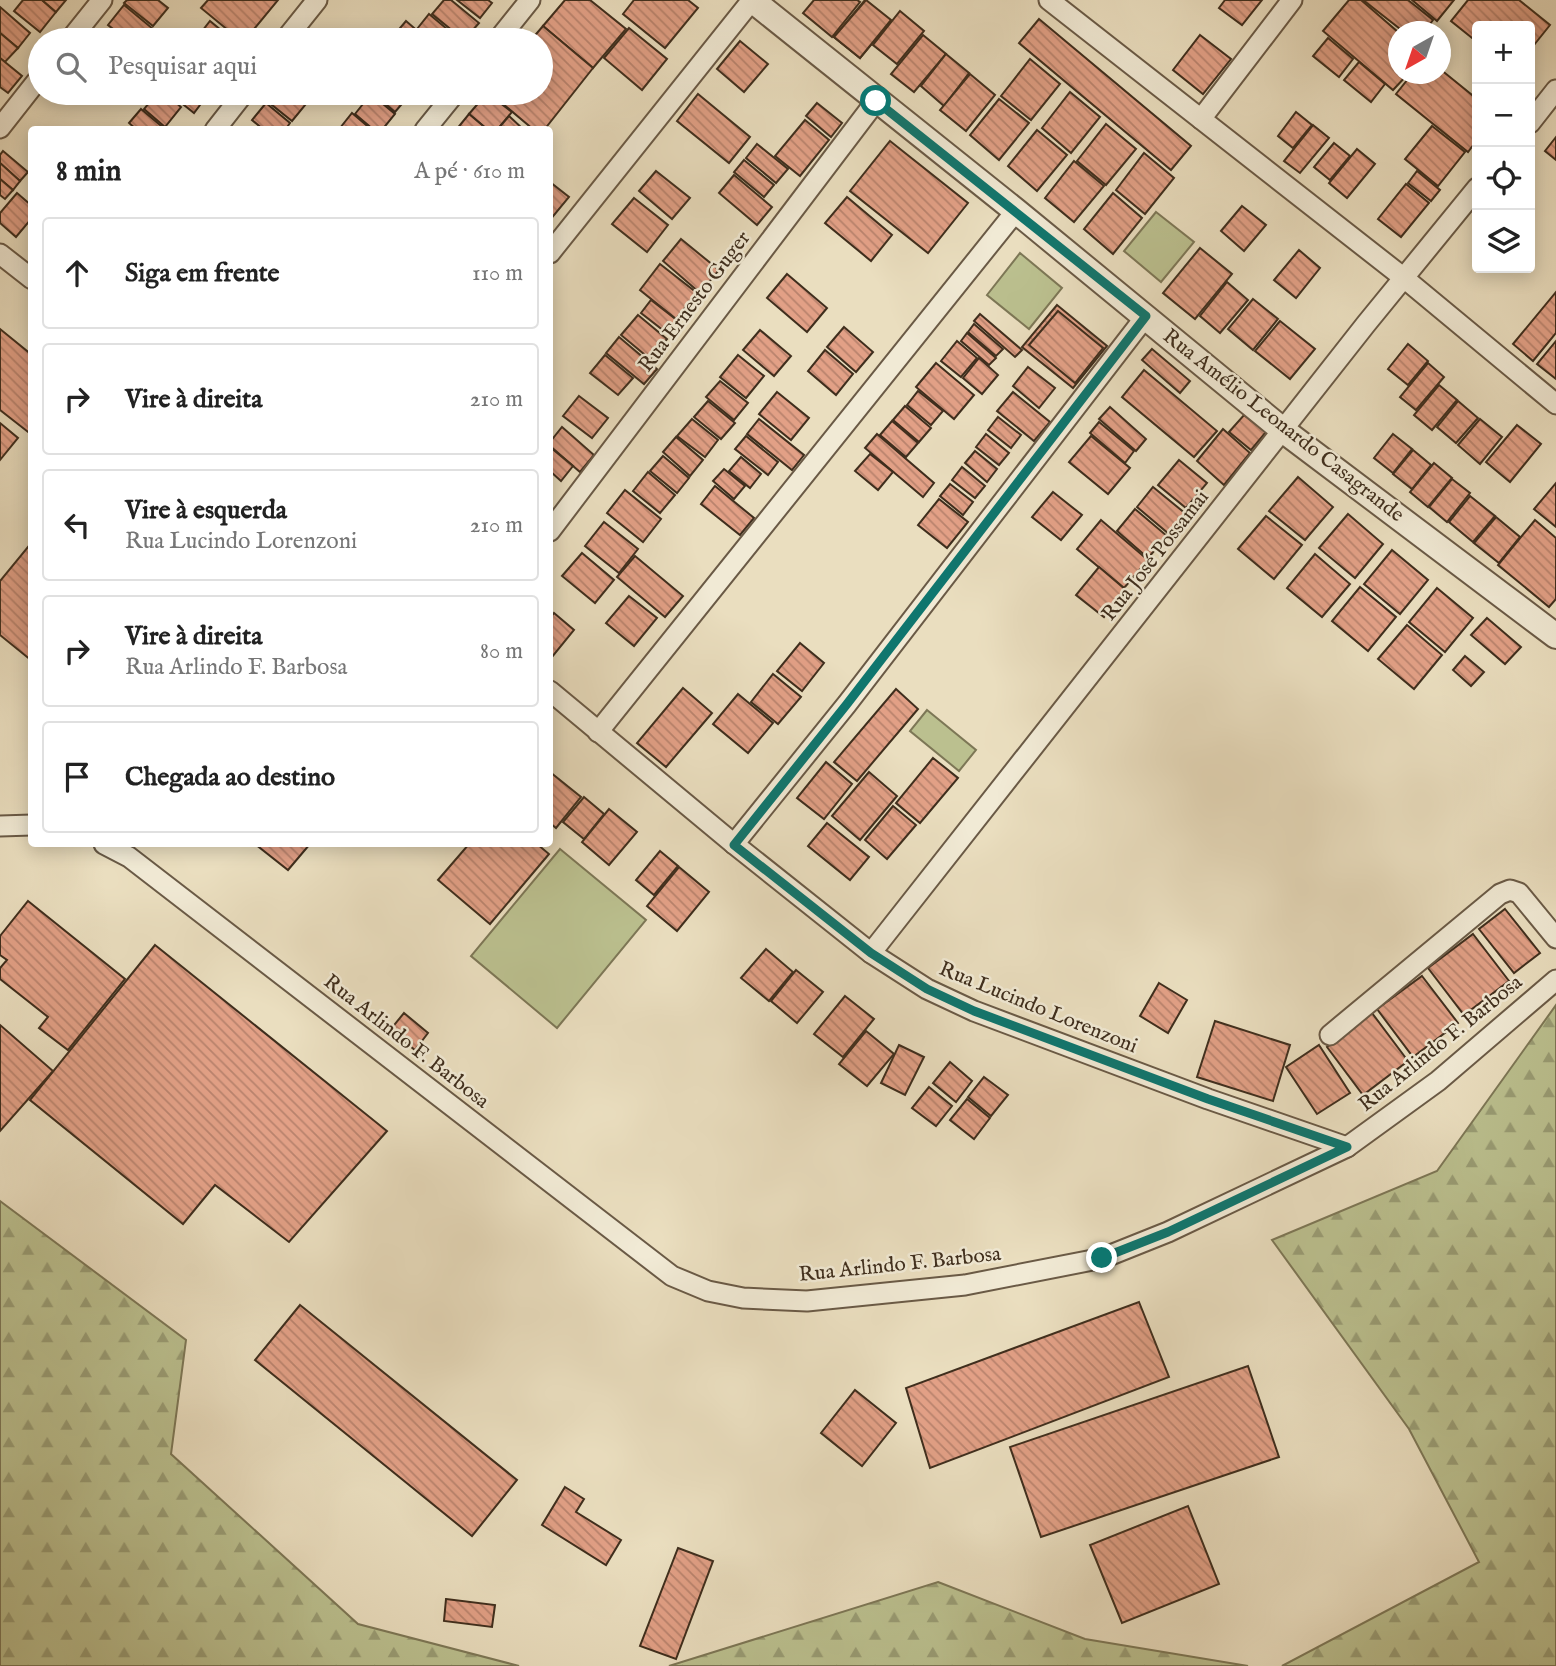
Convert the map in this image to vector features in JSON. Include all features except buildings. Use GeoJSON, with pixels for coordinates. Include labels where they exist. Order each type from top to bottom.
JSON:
{"type":"FeatureCollection","features":[{"type":"Feature","properties":{"kind":"street"},"geometry":{"type":"LineString","coordinates":[[80,28],[102,0]]}},
{"type":"Feature","properties":{"kind":"street"},"geometry":{"type":"LineString","coordinates":[[295,28],[317,0]]}},
{"type":"Feature","properties":{"kind":"street"},"geometry":{"type":"LineString","coordinates":[[508,28],[530,0]]}},
{"type":"Feature","properties":{"kind":"street"},"geometry":{"type":"LineString","coordinates":[[553,249],[752,0]]}},
{"type":"Feature","properties":{"kind":"street","name":"Rua Amélio Leonardo Casagrande"},"geometry":{"type":"LineString","coordinates":[[752,0],[1146,316],[1284,431],[1556,636]]}},
{"type":"Feature","properties":{"kind":"street"},"geometry":{"type":"LineString","coordinates":[[1049,0],[1404,278],[1556,404]]}},
{"type":"Feature","properties":{"kind":"street"},"geometry":{"type":"LineString","coordinates":[[1201,118],[1292,0]]}},
{"type":"Feature","properties":{"kind":"street"},"geometry":{"type":"LineString","coordinates":[[1535,117],[1556,90]]}},
{"type":"Feature","properties":{"kind":"street"},"geometry":{"type":"LineString","coordinates":[[0,128],[28,92]]}},
{"type":"Feature","properties":{"kind":"street","name":"Rua Ernesto Guger"},"geometry":{"type":"LineString","coordinates":[[553,527],[876,101]]}},
{"type":"Feature","properties":{"kind":"street"},"geometry":{"type":"LineString","coordinates":[[218,126],[235,105]]}},
{"type":"Feature","properties":{"kind":"street"},"geometry":{"type":"LineString","coordinates":[[428,126],[445,105]]}},
{"type":"Feature","properties":{"kind":"street","name":"Rua José Possamai"},"geometry":{"type":"LineString","coordinates":[[871,953],[1472,194]]}},
{"type":"Feature","properties":{"kind":"street"},"geometry":{"type":"LineString","coordinates":[[598,732],[1016,211]]}},
{"type":"Feature","properties":{"kind":"street"},"geometry":{"type":"LineString","coordinates":[[0,254],[28,276]]}},
{"type":"Feature","properties":{"kind":"street"},"geometry":{"type":"LineString","coordinates":[[734,845],[847,704],[1146,316]]}},
{"type":"Feature","properties":{"kind":"street","name":"Rua Lucindo Lorenzoni"},"geometry":{"type":"LineString","coordinates":[[553,694],[734,845],[871,953],[927,989],[974,1011],[1195,1094],[1347,1147]]}},
{"type":"Feature","properties":{"kind":"street"},"geometry":{"type":"LineString","coordinates":[[0,826],[28,825]]}},
{"type":"Feature","properties":{"kind":"street","name":"Rua Arlindo F. Barbosa"},"geometry":{"type":"LineString","coordinates":[[110,847],[129,857],[672,1276],[708,1291],[743,1298],[807,1300],[965,1286],[1102,1258],[1168,1232],[1347,1147],[1438,1081],[1556,979]]}},
{"type":"Feature","properties":{"kind":"street"},"geometry":{"type":"LineString","coordinates":[[1330,1035],[1500,894],[1510,890],[1519,893],[1556,938]]}},
{"type":"Feature","properties":{"kind":"green space"},"geometry":{"type":"Polygon","coordinates":[[[1156,212],[1194,242],[1161,282],[1124,251],[1156,212]]]}},
{"type":"Feature","properties":{"kind":"green space"},"geometry":{"type":"Polygon","coordinates":[[[1020,253],[1062,288],[1029,329],[987,295],[1020,253]]]}},
{"type":"Feature","properties":{"kind":"green space"},"geometry":{"type":"Polygon","coordinates":[[[927,710],[976,750],[959,771],[910,731],[927,710]]]}},
{"type":"Feature","properties":{"kind":"green space"},"geometry":{"type":"Polygon","coordinates":[[[560,849],[646,920],[557,1028],[471,956],[560,849]]]}},
{"type":"Feature","properties":{"kind":"green space"},"geometry":{"type":"Polygon","coordinates":[[[1556,1005],[1556,1666],[1282,1666],[1479,1562],[1409,1429],[1272,1240],[1437,1171],[1556,1005]]]}},
{"type":"Feature","properties":{"kind":"green space"},"geometry":{"type":"Polygon","coordinates":[[[0,1201],[186,1340],[171,1454],[358,1624],[519,1666],[0,1666],[0,1201]]]}},
{"type":"Feature","properties":{"kind":"green space"},"geometry":{"type":"Polygon","coordinates":[[[938,1582],[1085,1639],[1248,1666],[669,1666],[938,1582]]]}},
{"type":"Feature","properties":{"kind":"route"},"geometry":{"type":"LineString","coordinates":[[876,101],[1146,316],[847,704],[734,845],[871,953],[927,989],[974,1011],[1208,1099],[1347,1147],[1168,1232],[1102,1258]]}}]}
